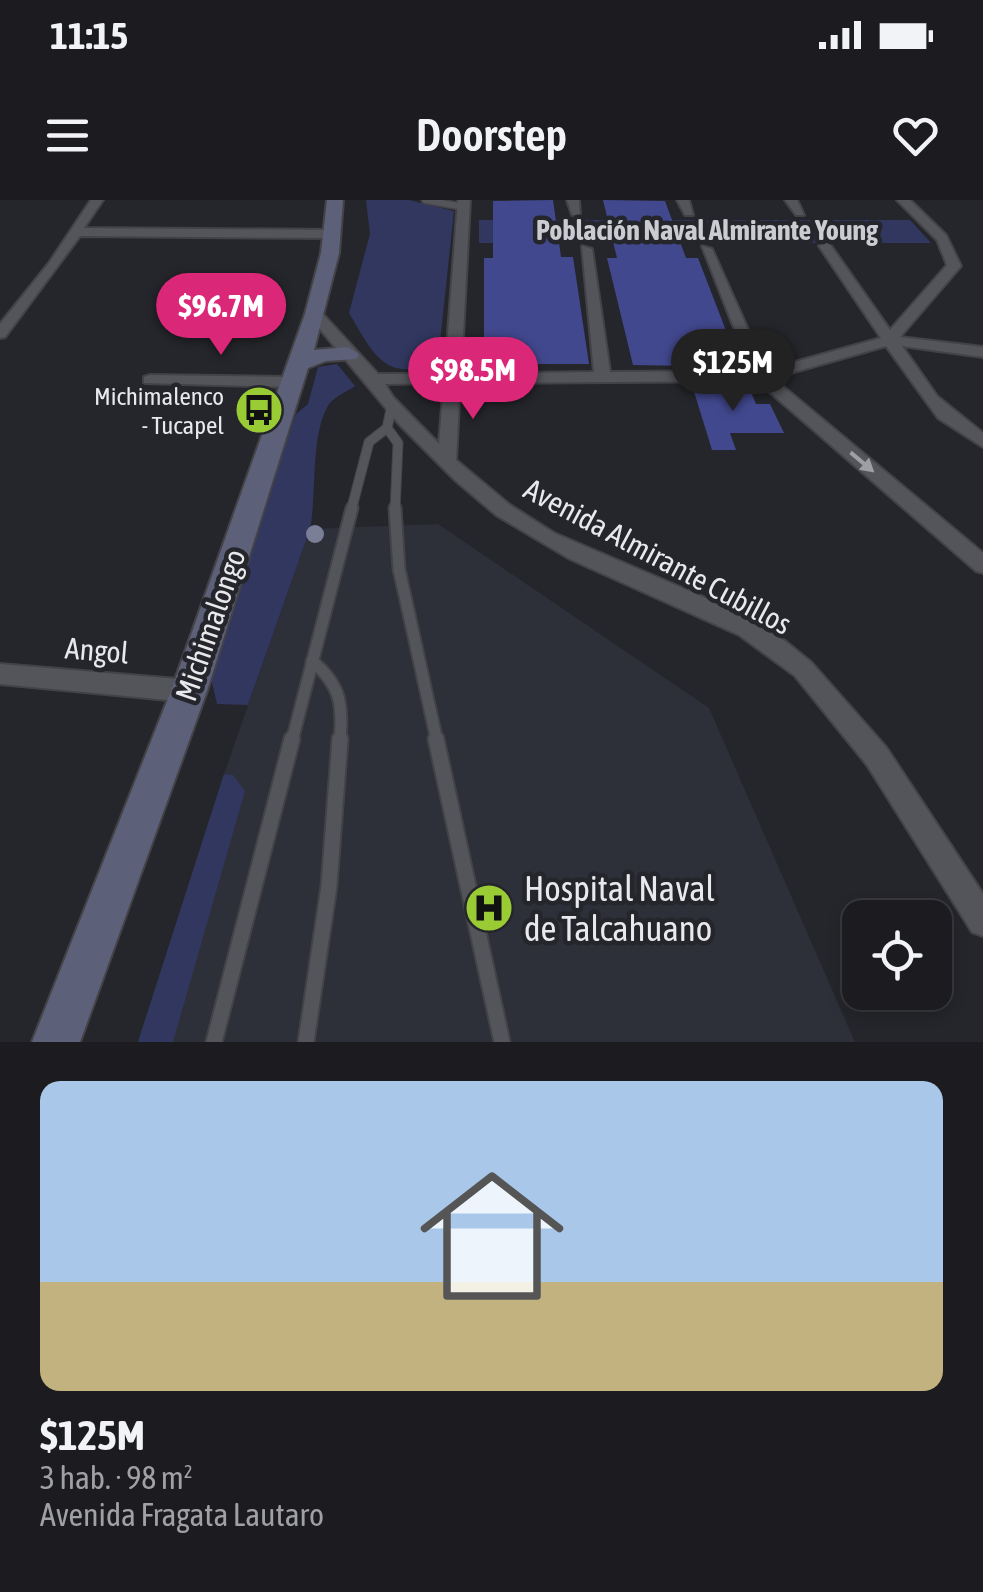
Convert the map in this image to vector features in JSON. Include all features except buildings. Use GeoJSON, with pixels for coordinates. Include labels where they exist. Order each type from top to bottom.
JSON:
{"type":"FeatureCollection","features":[{"type":"Feature","properties":{"kind":"main road","name":"Michimalongo"},"geometry":{"type":"LineString","coordinates":[[56,1042],[189,691],[315,314],[333,234],[334,200]]}},
{"type":"Feature","properties":{"kind":"main road"},"geometry":{"type":"LineString","coordinates":[[294,374],[323,354],[348,354]]}},
{"type":"Feature","properties":{"kind":"street"},"geometry":{"type":"LineString","coordinates":[[0,334],[97,200]]}},
{"type":"Feature","properties":{"kind":"street"},"geometry":{"type":"LineString","coordinates":[[683,200],[689,213]]}},
{"type":"Feature","properties":{"kind":"street"},"geometry":{"type":"LineString","coordinates":[[791,200],[800,213]]}},
{"type":"Feature","properties":{"kind":"street"},"geometry":{"type":"LineString","coordinates":[[889,340],[954,266],[952,253],[942,239],[904,200]]}},
{"type":"Feature","properties":{"kind":"street"},"geometry":{"type":"LineString","coordinates":[[447,462],[464,204]]}},
{"type":"Feature","properties":{"kind":"street"},"geometry":{"type":"LineString","coordinates":[[77,232],[333,234]]}},
{"type":"Feature","properties":{"kind":"street"},"geometry":{"type":"LineString","coordinates":[[824,246],[944,414],[983,441]]}},
{"type":"Feature","properties":{"kind":"street"},"geometry":{"type":"LineString","coordinates":[[586,249],[603,377]]}},
{"type":"Feature","properties":{"kind":"street"},"geometry":{"type":"LineString","coordinates":[[706,249],[761,376],[983,565]]}},
{"type":"Feature","properties":{"kind":"street","name":"Avenida Almirante Cubillos"},"geometry":{"type":"LineString","coordinates":[[315,314],[374,379],[390,417],[528,527],[704,608],[802,667],[872,754],[983,921]]}},
{"type":"Feature","properties":{"kind":"street"},"geometry":{"type":"LineString","coordinates":[[374,379],[761,376],[889,340],[983,352]]}},
{"type":"Feature","properties":{"kind":"street"},"geometry":{"type":"LineString","coordinates":[[150,380],[294,374]]}},
{"type":"Feature","properties":{"kind":"street","name":"Angol"},"geometry":{"type":"LineString","coordinates":[[0,674],[189,691]]}},
{"type":"Feature","properties":{"kind":"lane"},"geometry":{"type":"LineString","coordinates":[[424,200],[464,204]]}},
{"type":"Feature","properties":{"kind":"lane"},"geometry":{"type":"LineString","coordinates":[[214,1042],[368,442],[390,417]]}},
{"type":"Feature","properties":{"kind":"lane"},"geometry":{"type":"LineString","coordinates":[[390,417],[398,443],[394,516],[399,569],[502,1042]]}},
{"type":"Feature","properties":{"kind":"lane"},"geometry":{"type":"LineString","coordinates":[[306,1042],[329,886],[342,716],[333,678],[312,661]]}},
{"type":"Feature","properties":{"kind":"shaded area"},"geometry":{"type":"Polygon","coordinates":[[[366,200],[409,200],[454,211],[439,351],[421,367],[401,369],[382,360],[349,313],[370,234],[366,200]]]}},
{"type":"Feature","properties":{"kind":"shaded area"},"geometry":{"type":"Polygon","coordinates":[[[479,220],[910,220],[931,243],[479,243],[479,220]]]}},
{"type":"Feature","properties":{"kind":"shaded area"},"geometry":{"type":"Polygon","coordinates":[[[337,364],[355,386],[331,401],[323,417],[316,448],[310,529],[248,705],[217,704],[208,665],[296,414],[308,404],[318,367],[337,364]]]}},
{"type":"Feature","properties":{"kind":"shaded area","name":"Hospital Naval de Talcahuano"},"geometry":{"type":"Polygon","coordinates":[[[438,524],[709,708],[855,1042],[138,1042],[224,774],[310,529],[438,524]]]}},
{"type":"Feature","properties":{"kind":"shaded area"},"geometry":{"type":"Polygon","coordinates":[[[224,774],[233,775],[245,791],[173,1042],[138,1042],[224,774]]]}},
{"type":"Feature","properties":{"kind":"place","name":"Michimalenco - Tucapel"},"geometry":{"type":"Point","coordinates":[259,410]}},
{"type":"Feature","properties":{"kind":"place","name":"Hospital Naval de Talcahuano"},"geometry":{"type":"Point","coordinates":[489,908]}},
{"type":"Feature","properties":{"kind":"district","name":"Población Naval Almirante Young"},"geometry":{"type":"Point","coordinates":[707,230]}}]}
